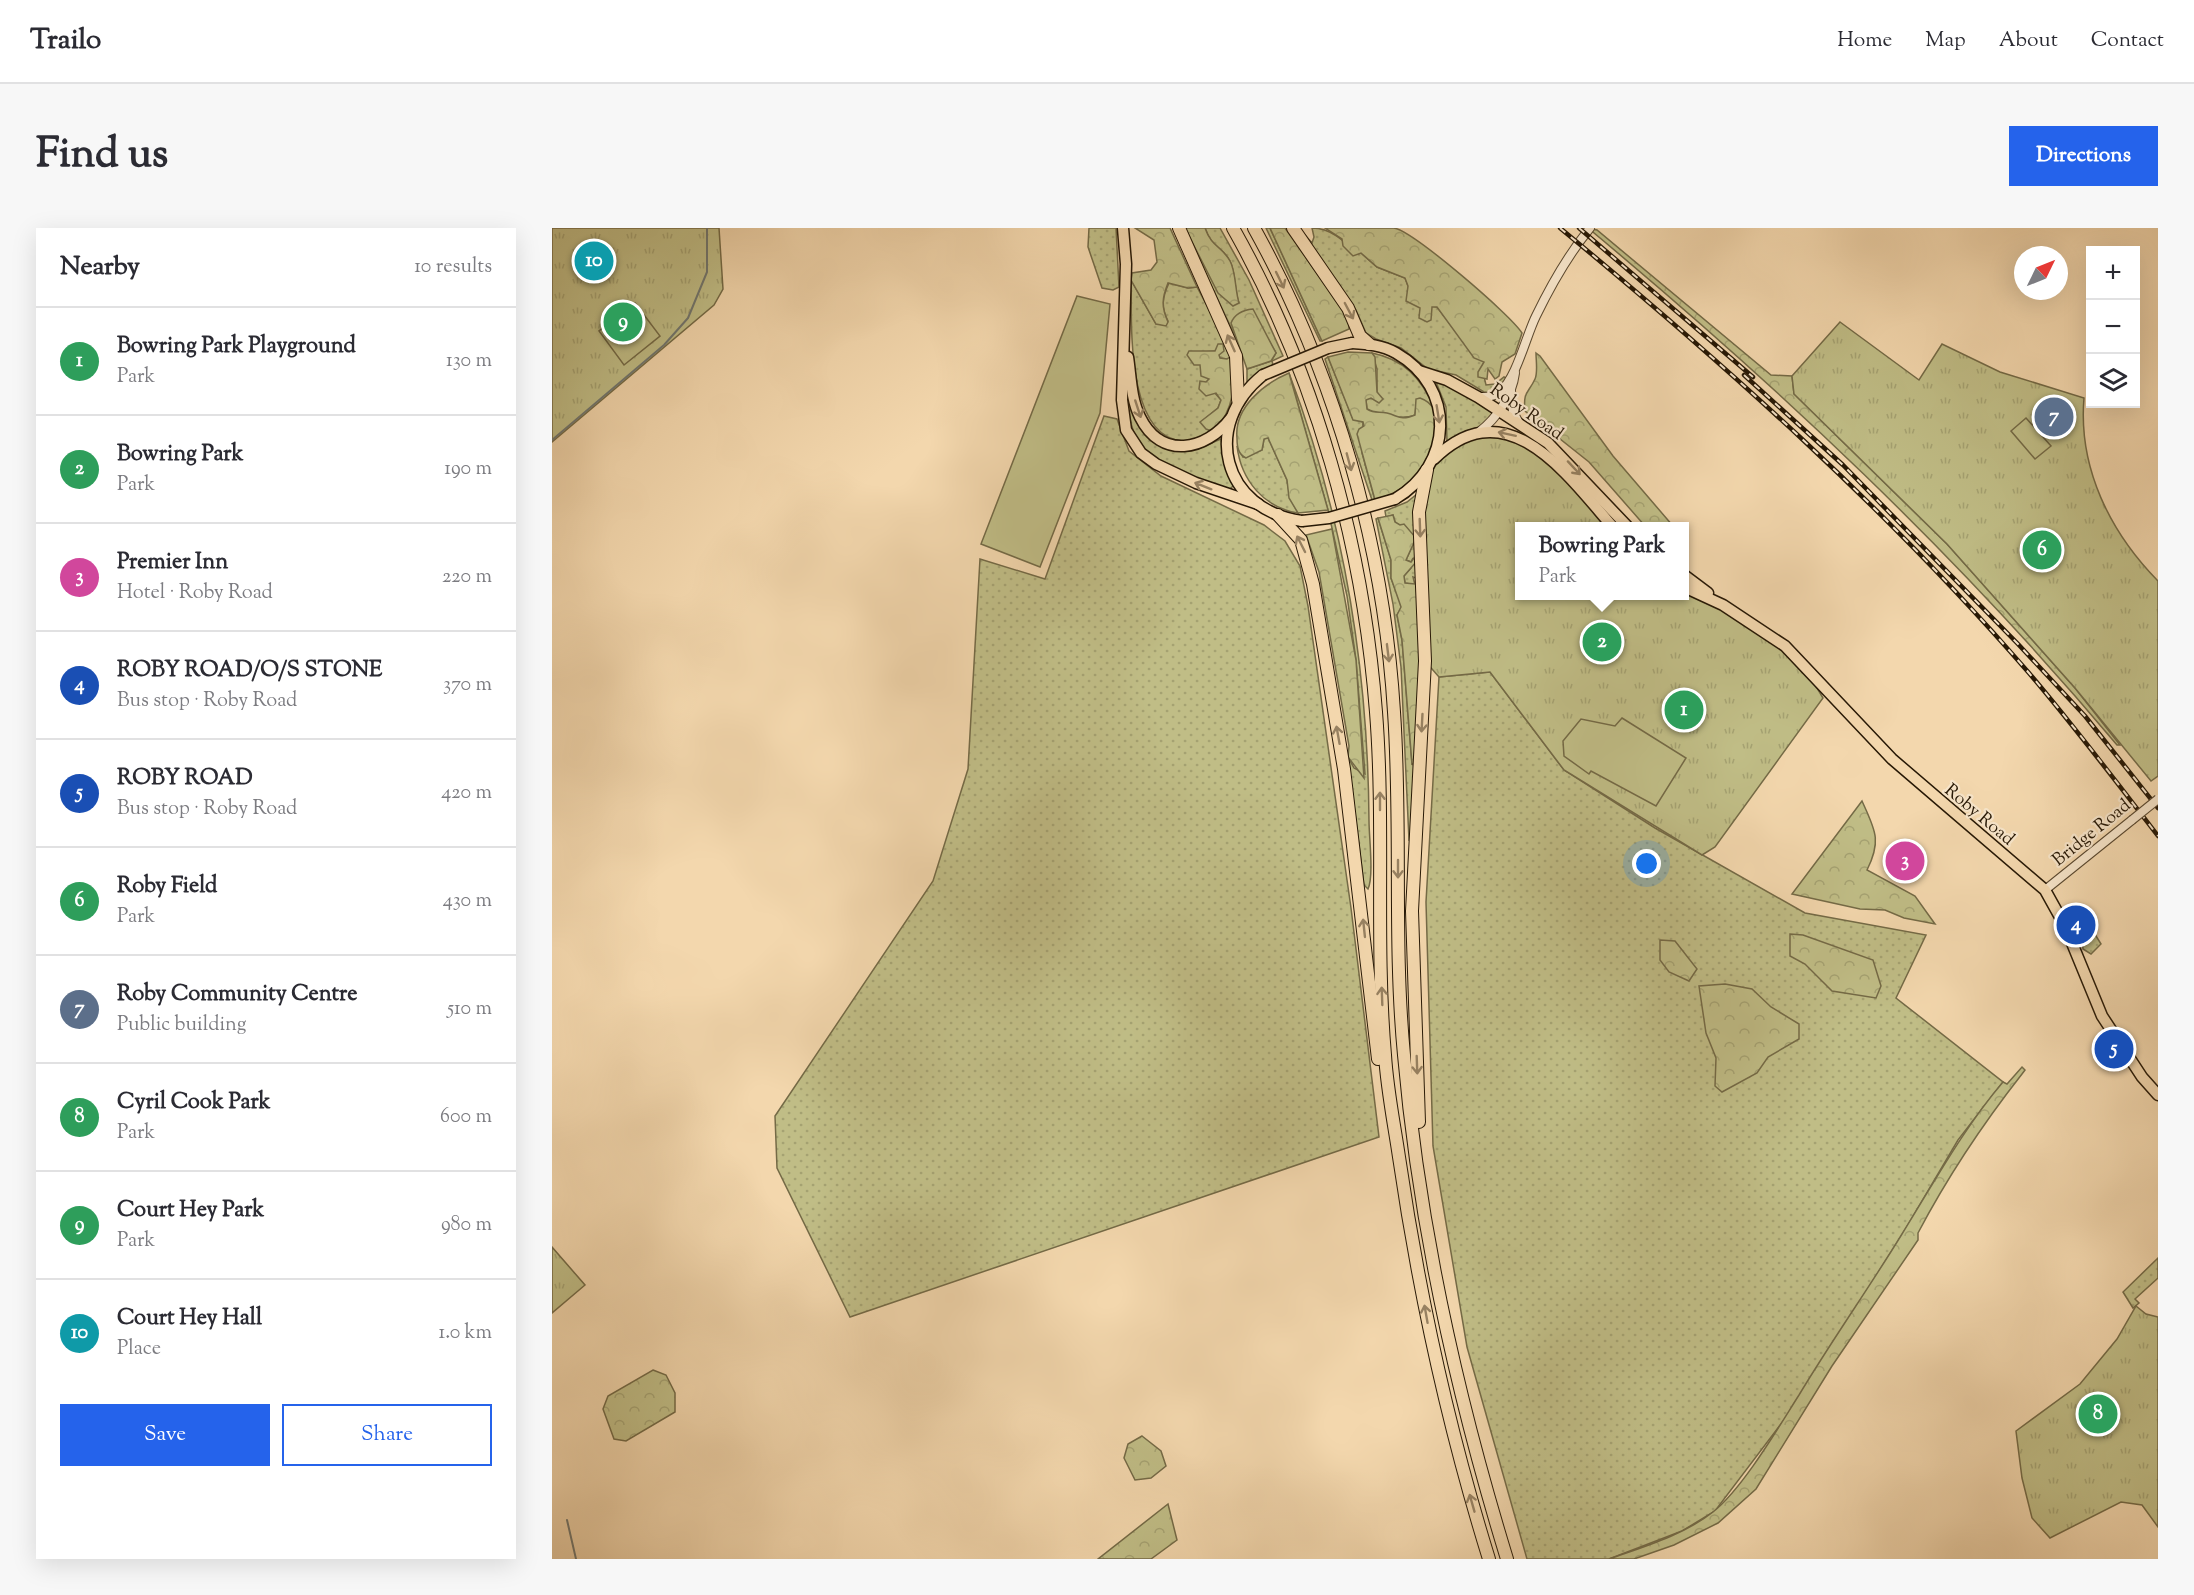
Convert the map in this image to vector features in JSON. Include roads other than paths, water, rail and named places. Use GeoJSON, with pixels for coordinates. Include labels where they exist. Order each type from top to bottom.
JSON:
{"type":"FeatureCollection","features":[{"type":"Feature","properties":{"kind":"highway"},"geometry":{"type":"LineString","coordinates":[[1179,228],[1236,356],[1238,400]]}},
{"type":"Feature","properties":{"kind":"highway"},"geometry":{"type":"LineString","coordinates":[[1233,228],[1273,308],[1304,382],[1350,534],[1366,620],[1376,711],[1380,792],[1380,945],[1385,1056],[1407,1214]]}},
{"type":"Feature","properties":{"kind":"highway"},"geometry":{"type":"LineString","coordinates":[[1254,228],[1291,304],[1321,375],[1341,434],[1367,530],[1383,616],[1394,708],[1398,789],[1398,942],[1404,1056],[1422,1189],[1447,1337],[1490,1501],[1508,1559]]}},
{"type":"Feature","properties":{"kind":"highway"},"geometry":{"type":"LineString","coordinates":[[1293,228],[1347,308],[1360,336],[1369,344]]}},
{"type":"Feature","properties":{"kind":"highway"},"geometry":{"type":"LineString","coordinates":[[1422,1189],[1412,911],[1425,662],[1419,512],[1430,465]]}},
{"type":"Feature","properties":{"kind":"highway"},"geometry":{"type":"LineString","coordinates":[[1278,515],[1301,540],[1313,584],[1344,769],[1377,1053],[1430,1338],[1448,1417],[1489,1559]]}},
{"type":"Feature","properties":{"kind":"main road"},"geometry":{"type":"LineString","coordinates":[[1123,228],[1122,400],[1126,430],[1136,446],[1148,458],[1170,472],[1220,492],[1238,496],[1278,515],[1302,521],[1329,518],[1395,499],[1417,483],[1430,465],[1439,443],[1439,412],[1429,385],[1419,371],[1395,352],[1369,344],[1352,343],[1328,348],[1263,375],[1238,400],[1231,418],[1227,443],[1231,468],[1242,487],[1258,504]]}},
{"type":"Feature","properties":{"kind":"main road"},"geometry":{"type":"LineString","coordinates":[[1124,330],[1136,408],[1144,425],[1156,437],[1174,445],[1198,444],[1217,434],[1231,418]]}},
{"type":"Feature","properties":{"kind":"main road","name":"Roby Road"},"geometry":{"type":"LineString","coordinates":[[1419,371],[1447,380],[1500,409],[1548,442],[1623,522]]}},
{"type":"Feature","properties":{"kind":"main road","name":"Roby Road"},"geometry":{"type":"LineString","coordinates":[[1430,465],[1449,444],[1463,436],[1479,432],[1514,435],[1536,447],[1576,485],[1608,522]]}},
{"type":"Feature","properties":{"kind":"main road","name":"Roby Road"},"geometry":{"type":"LineString","coordinates":[[1689,579],[1785,646],[1892,759],[2044,890],[2065,926],[2102,1016],[2142,1077],[2158,1095]]}},
{"type":"Feature","properties":{"kind":"main road","name":"Roby Road"},"geometry":{"type":"LineString","coordinates":[[1689,589],[1723,604]]}},
{"type":"Feature","properties":{"kind":"street"},"geometry":{"type":"LineString","coordinates":[[1478,397],[1499,393],[1516,366],[1549,291],[1572,250],[1590,228]]}},
{"type":"Feature","properties":{"kind":"street"},"geometry":{"type":"LineString","coordinates":[[1516,366],[1511,391],[1513,411],[1519,423]]}},
{"type":"Feature","properties":{"kind":"street"},"geometry":{"type":"LineString","coordinates":[[1479,432],[1500,409],[1511,391]]}},
{"type":"Feature","properties":{"kind":"street","name":"Bridge Road"},"geometry":{"type":"LineString","coordinates":[[2044,890],[2158,799]]}},
{"type":"Feature","properties":{"kind":"waterway"},"geometry":{"type":"LineString","coordinates":[[552,440],[664,345],[688,318],[707,272],[707,228]]}},
{"type":"Feature","properties":{"kind":"waterway"},"geometry":{"type":"LineString","coordinates":[[567,1520],[576,1559]]}},
{"type":"Feature","properties":{"kind":"railway"},"geometry":{"type":"LineString","coordinates":[[1560,228],[1744,386],[1920,554],[2029,673],[2079,733],[2158,836]]}},
{"type":"Feature","properties":{"kind":"railway"},"geometry":{"type":"LineString","coordinates":[[1579,228],[1753,377]]}},
{"type":"Feature","properties":{"kind":"railway"},"geometry":{"type":"LineString","coordinates":[[1744,375],[1843,465],[2018,644],[2085,716],[2158,808]]}},
{"type":"Feature","properties":{"kind":"place","name":"Court Hey Hall"},"geometry":{"type":"Point","coordinates":[594,261]}},
{"type":"Feature","properties":{"kind":"place","name":"Court Hey Park"},"geometry":{"type":"Point","coordinates":[623,322]}},
{"type":"Feature","properties":{"kind":"place","name":"Roby Community Centre"},"geometry":{"type":"Point","coordinates":[2054,417]}},
{"type":"Feature","properties":{"kind":"place","name":"Roby Field"},"geometry":{"type":"Point","coordinates":[2042,550]}},
{"type":"Feature","properties":{"kind":"place","name":"Bowring Park"},"geometry":{"type":"Point","coordinates":[1602,642]}},
{"type":"Feature","properties":{"kind":"place","name":"Bowring Park Playground"},"geometry":{"type":"Point","coordinates":[1684,710]}},
{"type":"Feature","properties":{"kind":"place","name":"Premier Inn"},"geometry":{"type":"Point","coordinates":[1905,861]}},
{"type":"Feature","properties":{"kind":"place","name":"ROBY ROAD/O/S STONE"},"geometry":{"type":"Point","coordinates":[2076,925]}},
{"type":"Feature","properties":{"kind":"place","name":"ROBY ROAD"},"geometry":{"type":"Point","coordinates":[2114,1049]}},
{"type":"Feature","properties":{"kind":"place","name":"Cyril Cook Park"},"geometry":{"type":"Point","coordinates":[2098,1414]}}]}
